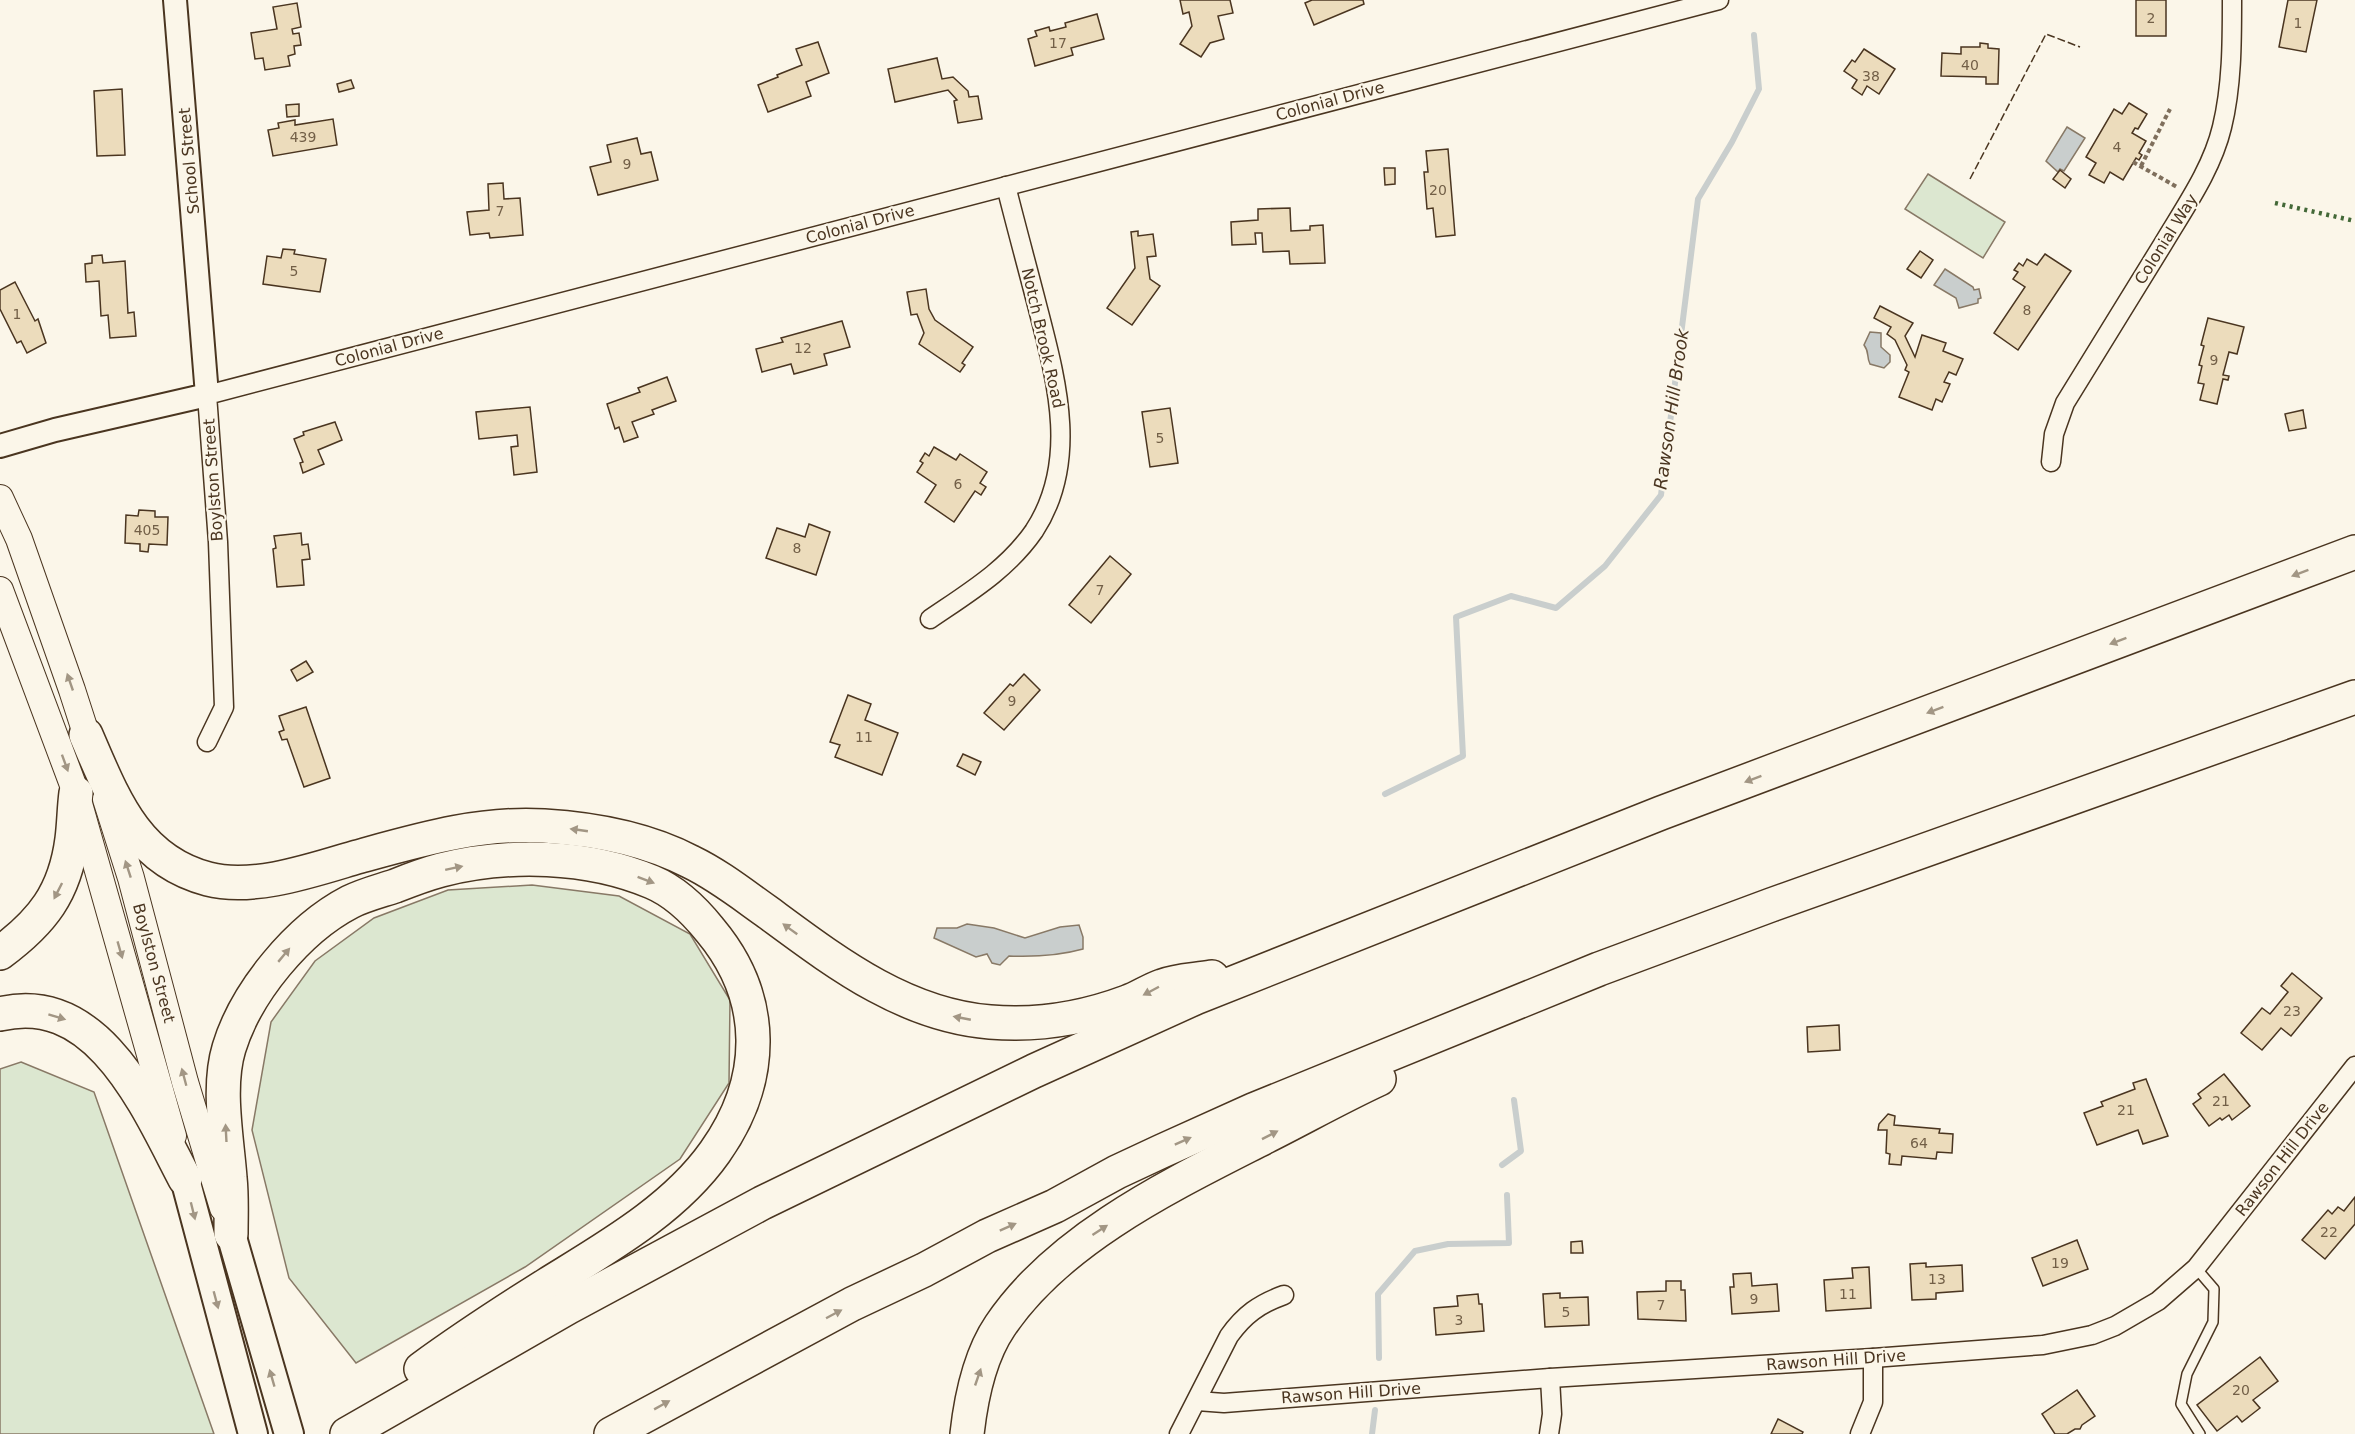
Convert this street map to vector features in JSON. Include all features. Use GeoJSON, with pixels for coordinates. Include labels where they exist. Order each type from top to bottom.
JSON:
{"type":"FeatureCollection","features":[{"type":"Feature","properties":{"kind":"highway"},"geometry":{"type":"LineString","coordinates":[[347,1434],[568,1307],[762,1203],[1034,1071],[1195,998],[1672,809],[2355,552]]}},
{"type":"Feature","properties":{"kind":"highway"},"geometry":{"type":"LineString","coordinates":[[611,1434],[852,1304],[924,1270],[987,1236],[1055,1206],[1117,1172],[1162,1150],[1389,1053],[1530,999],[1599,969],[1771,905],[2355,697]]}},
{"type":"Feature","properties":{"kind":"highway"},"geometry":{"type":"LineString","coordinates":[[86,735],[112,794],[136,833],[164,859],[187,872],[209,879],[235,883],[265,880],[460,830],[543,825],[600,833],[675,854],[729,885],[827,956],[881,989],[924,1009],[965,1019],[1015,1023],[1074,1018],[1122,1004],[1162,986],[1270,967]]}},
{"type":"Feature","properties":{"kind":"highway"},"geometry":{"type":"LineString","coordinates":[[0,954],[29,930],[56,896],[66,874],[73,837],[76,793]]}},
{"type":"Feature","properties":{"kind":"highway"},"geometry":{"type":"LineString","coordinates":[[216,1239],[231,1195],[224,1074],[232,1039],[257,992],[283,956],[296,942],[347,903],[439,871],[462,866],[526,860],[593,866],[627,873],[650,881],[680,899],[714,934],[739,973],[752,1013],[752,1056],[739,1109],[713,1154],[682,1188],[641,1225],[423,1367],[338,1434]]}},
{"type":"Feature","properties":{"kind":"highway"},"geometry":{"type":"LineString","coordinates":[[967,1434],[973,1392],[985,1357],[999,1327],[1032,1284],[1079,1245],[1205,1166],[1368,1084],[1472,1037],[1530,999]]}},
{"type":"Feature","properties":{"kind":"highway"},"geometry":{"type":"LineString","coordinates":[[0,1014],[28,1010],[42,1012],[72,1021],[95,1038],[133,1083],[185,1179]]}},
{"type":"Feature","properties":{"kind":"main road","name":"Boylston Street"},"geometry":{"type":"LineString","coordinates":[[0,498],[19,539],[86,735],[131,878],[185,1082],[253,1434]]}},
{"type":"Feature","properties":{"kind":"main road","name":"Boylston Street"},"geometry":{"type":"LineString","coordinates":[[0,590],[76,793],[185,1179],[216,1239],[289,1434]]}},
{"type":"Feature","properties":{"kind":"street","name":"School Street"},"geometry":{"type":"LineString","coordinates":[[175,0],[201,322]]}},
{"type":"Feature","properties":{"kind":"street","name":"Colonial Drive"},"geometry":{"type":"LineString","coordinates":[[0,446],[1719,0]]}},
{"type":"Feature","properties":{"kind":"street","name":"Colonial Way"},"geometry":{"type":"LineString","coordinates":[[2052,462],[2054,434],[2065,403],[2191,195],[2197,189],[2222,128],[2232,50],[2232,0]]}},
{"type":"Feature","properties":{"kind":"street","name":"Notch Brook Road"},"geometry":{"type":"LineString","coordinates":[[930,620],[995,575],[1022,547],[1044,514],[1059,459],[1061,423],[1058,387],[1006,186]]}},
{"type":"Feature","properties":{"kind":"street","name":"Boylston Street"},"geometry":{"type":"LineString","coordinates":[[201,322],[218,542],[224,707],[207,742]]}},
{"type":"Feature","properties":{"kind":"street","name":"Rawson Hill Drive"},"geometry":{"type":"LineString","coordinates":[[1197,1401],[1224,1403],[1550,1378],[1873,1358],[2043,1345],[2092,1335],[2115,1326],[2158,1301],[2196,1268],[2355,1066]]}},
{"type":"Feature","properties":{"kind":"street"},"geometry":{"type":"LineString","coordinates":[[1179,1434],[1229,1336],[1238,1324],[1256,1307],[1284,1295]]}},
{"type":"Feature","properties":{"kind":"street"},"geometry":{"type":"LineString","coordinates":[[1860,1434],[1874,1402],[1873,1358]]}},
{"type":"Feature","properties":{"kind":"street"},"geometry":{"type":"LineString","coordinates":[[1549,1434],[1552,1414],[1550,1378]]}},
{"type":"Feature","properties":{"kind":"lane"},"geometry":{"type":"LineString","coordinates":[[2196,1268],[2214,1289],[2213,1322],[2187,1374],[2181,1404],[2200,1434]]}},
{"type":"Feature","properties":{"kind":"path"},"geometry":{"type":"LineString","coordinates":[[2141,166],[2170,110]]}},
{"type":"Feature","properties":{"kind":"path"},"geometry":{"type":"LineString","coordinates":[[2133,162],[2191,195]]}},
{"type":"Feature","properties":{"kind":"green space"},"geometry":{"type":"Polygon","coordinates":[[[1928,174],[2005,222],[1983,258],[1905,209],[1928,174]]]}},
{"type":"Feature","properties":{"kind":"green space"},"geometry":{"type":"Polygon","coordinates":[[[532,885],[619,896],[690,934],[730,1000],[729,1083],[680,1159],[525,1267],[356,1363],[289,1278],[252,1130],[271,1022],[315,961],[374,918],[448,890],[532,885]]]}},
{"type":"Feature","properties":{"kind":"green space"},"geometry":{"type":"Polygon","coordinates":[[[21,1062],[94,1092],[214,1434],[0,1434],[0,1069],[21,1062]]]}},
{"type":"Feature","properties":{"kind":"shaded area"},"geometry":{"type":"Polygon","coordinates":[[[2067,127],[2085,138],[2064,171],[2060,169],[2058,172],[2046,161],[2067,127]]]}},
{"type":"Feature","properties":{"kind":"shaded area"},"geometry":{"type":"Polygon","coordinates":[[[1945,269],[1973,287],[1974,290],[1979,289],[1981,298],[1978,299],[1978,303],[1959,308],[1956,298],[1934,285],[1945,269]]]}},
{"type":"Feature","properties":{"kind":"shaded area"},"geometry":{"type":"Polygon","coordinates":[[[1870,332],[1881,333],[1881,347],[1890,355],[1890,362],[1884,368],[1870,364],[1864,345],[1870,332]]]}},
{"type":"Feature","properties":{"kind":"shaded area"},"geometry":{"type":"Polygon","coordinates":[[[967,924],[994,928],[1025,938],[1060,927],[1079,925],[1083,937],[1083,949],[1046,955],[1009,956],[1000,965],[992,963],[987,954],[976,957],[934,938],[937,928],[957,928],[967,924]]]}},
{"type":"Feature","properties":{"kind":"building"},"geometry":{"type":"Polygon","coordinates":[[[1180,0],[1230,0],[1233,13],[1218,16],[1224,39],[1210,43],[1201,57],[1180,44],[1192,26],[1189,12],[1183,14],[1180,0]]]}},
{"type":"Feature","properties":{"kind":"building"},"geometry":{"type":"Polygon","coordinates":[[[1312,0],[1363,0],[1364,4],[1314,25],[1305,3],[1312,0]]]}},
{"type":"Feature","properties":{"kind":"building"},"geometry":{"type":"Polygon","coordinates":[[[2136,0],[2166,0],[2166,36],[2136,36],[2136,0]]]}},
{"type":"Feature","properties":{"kind":"building"},"geometry":{"type":"Polygon","coordinates":[[[2288,0],[2317,0],[2306,52],[2279,47],[2288,0]]]}},
{"type":"Feature","properties":{"kind":"building"},"geometry":{"type":"Polygon","coordinates":[[[297,3],[301,27],[292,29],[293,34],[299,33],[301,45],[294,46],[295,54],[288,56],[290,66],[265,70],[263,58],[255,59],[251,33],[277,29],[273,7],[297,3]]]}},
{"type":"Feature","properties":{"kind":"building"},"geometry":{"type":"Polygon","coordinates":[[[1097,14],[1104,39],[1071,48],[1073,55],[1035,66],[1028,39],[1037,36],[1035,31],[1049,27],[1050,31],[1066,27],[1065,23],[1097,14]]]}},
{"type":"Feature","properties":{"kind":"building"},"geometry":{"type":"Polygon","coordinates":[[[818,42],[829,73],[806,82],[811,96],[768,112],[758,85],[802,65],[796,49],[818,42]]]}},
{"type":"Feature","properties":{"kind":"building"},"geometry":{"type":"Polygon","coordinates":[[[1980,43],[1988,44],[1988,48],[1999,49],[1998,84],[1986,84],[1986,77],[1941,76],[1942,53],[1961,54],[1961,47],[1980,47],[1980,43]]]}},
{"type":"Feature","properties":{"kind":"building"},"geometry":{"type":"Polygon","coordinates":[[[1864,49],[1895,69],[1879,94],[1867,86],[1862,95],[1852,88],[1857,80],[1844,71],[1852,60],[1855,62],[1864,49]]]}},
{"type":"Feature","properties":{"kind":"building"},"geometry":{"type":"Polygon","coordinates":[[[937,58],[942,79],[953,77],[968,91],[969,97],[978,96],[982,119],[958,123],[954,101],[957,100],[948,90],[895,102],[888,69],[937,58]]]}},
{"type":"Feature","properties":{"kind":"building"},"geometry":{"type":"Polygon","coordinates":[[[351,80],[354,88],[339,92],[337,84],[351,80]]]}},
{"type":"Feature","properties":{"kind":"building"},"geometry":{"type":"Polygon","coordinates":[[[122,89],[125,155],[97,156],[94,91],[122,89]]]}},
{"type":"Feature","properties":{"kind":"building"},"geometry":{"type":"Polygon","coordinates":[[[2129,103],[2147,114],[2138,129],[2135,128],[2132,133],[2146,141],[2139,153],[2142,155],[2139,160],[2136,158],[2123,180],[2110,172],[2104,183],[2089,175],[2096,163],[2086,157],[2114,109],[2122,114],[2129,103]]]}},
{"type":"Feature","properties":{"kind":"building"},"geometry":{"type":"Polygon","coordinates":[[[299,104],[299,116],[287,117],[286,105],[299,104]]]}},
{"type":"Feature","properties":{"kind":"building"},"geometry":{"type":"Polygon","coordinates":[[[333,119],[337,145],[273,156],[268,130],[279,128],[278,123],[295,120],[295,125],[333,119]]]}},
{"type":"Feature","properties":{"kind":"building"},"geometry":{"type":"Polygon","coordinates":[[[637,138],[641,154],[651,152],[658,180],[598,195],[590,167],[611,162],[607,145],[637,138]]]}},
{"type":"Feature","properties":{"kind":"building"},"geometry":{"type":"Polygon","coordinates":[[[1448,149],[1455,235],[1436,237],[1433,208],[1427,209],[1424,172],[1428,172],[1426,151],[1448,149]]]}},
{"type":"Feature","properties":{"kind":"building"},"geometry":{"type":"Polygon","coordinates":[[[1384,168],[1395,168],[1395,184],[1385,185],[1384,168]]]}},
{"type":"Feature","properties":{"kind":"building"},"geometry":{"type":"Polygon","coordinates":[[[2060,170],[2071,179],[2065,188],[2053,179],[2060,170]]]}},
{"type":"Feature","properties":{"kind":"building"},"geometry":{"type":"Polygon","coordinates":[[[503,183],[504,199],[520,198],[523,235],[490,238],[489,233],[470,235],[467,212],[489,210],[488,184],[503,183]]]}},
{"type":"Feature","properties":{"kind":"building"},"geometry":{"type":"Polygon","coordinates":[[[1290,208],[1291,231],[1310,230],[1310,226],[1323,225],[1325,263],[1290,264],[1289,251],[1263,252],[1262,233],[1255,233],[1256,244],[1232,245],[1231,222],[1258,220],[1258,209],[1290,208]]]}},
{"type":"Feature","properties":{"kind":"building"},"geometry":{"type":"Polygon","coordinates":[[[1138,231],[1138,236],[1153,234],[1156,256],[1147,257],[1150,279],[1160,286],[1132,325],[1107,308],[1135,268],[1131,232],[1138,231]]]}},
{"type":"Feature","properties":{"kind":"building"},"geometry":{"type":"Polygon","coordinates":[[[283,249],[295,250],[294,254],[326,259],[320,292],[263,284],[267,256],[281,258],[283,249]]]}},
{"type":"Feature","properties":{"kind":"building"},"geometry":{"type":"Polygon","coordinates":[[[1920,251],[1933,260],[1921,278],[1907,269],[1920,251]]]}},
{"type":"Feature","properties":{"kind":"building"},"geometry":{"type":"Polygon","coordinates":[[[2045,254],[2071,271],[2018,350],[1994,333],[2025,287],[2013,279],[2018,272],[2014,270],[2019,263],[2023,266],[2027,259],[2037,265],[2045,254]]]}},
{"type":"Feature","properties":{"kind":"building"},"geometry":{"type":"Polygon","coordinates":[[[102,255],[103,263],[125,261],[128,313],[134,312],[136,336],[110,338],[108,315],[101,316],[99,281],[86,282],[85,264],[92,263],[92,256],[102,255]]]}},
{"type":"Feature","properties":{"kind":"building"},"geometry":{"type":"Polygon","coordinates":[[[15,282],[35,321],[38,319],[46,343],[27,353],[21,341],[17,343],[0,309],[0,290],[15,282]]]}},
{"type":"Feature","properties":{"kind":"building"},"geometry":{"type":"Polygon","coordinates":[[[926,289],[929,309],[935,320],[973,347],[962,363],[965,365],[960,372],[919,344],[924,333],[917,314],[911,315],[907,292],[926,289]]]}},
{"type":"Feature","properties":{"kind":"building"},"geometry":{"type":"Polygon","coordinates":[[[1880,306],[1913,323],[1905,336],[1915,357],[1922,335],[1946,343],[1943,351],[1963,359],[1956,375],[1949,372],[1944,382],[1950,384],[1942,402],[1936,399],[1932,410],[1899,397],[1909,372],[1905,370],[1907,365],[1895,340],[1887,334],[1891,327],[1874,318],[1880,306]]]}},
{"type":"Feature","properties":{"kind":"building"},"geometry":{"type":"Polygon","coordinates":[[[2208,318],[2244,327],[2237,354],[2229,352],[2223,375],[2229,376],[2228,380],[2223,379],[2217,404],[2200,400],[2204,384],[2198,383],[2202,366],[2199,365],[2204,346],[2201,345],[2208,318]]]}},
{"type":"Feature","properties":{"kind":"building"},"geometry":{"type":"Polygon","coordinates":[[[842,321],[850,347],[824,354],[827,365],[794,374],[791,364],[762,372],[756,349],[783,342],[781,338],[842,321]]]}},
{"type":"Feature","properties":{"kind":"building"},"geometry":{"type":"Polygon","coordinates":[[[667,377],[676,401],[652,410],[654,414],[632,422],[638,437],[624,442],[619,427],[615,429],[607,404],[640,392],[638,388],[667,377]]]}},
{"type":"Feature","properties":{"kind":"building"},"geometry":{"type":"Polygon","coordinates":[[[530,407],[537,472],[514,475],[511,447],[518,446],[517,435],[479,439],[476,412],[530,407]]]}},
{"type":"Feature","properties":{"kind":"building"},"geometry":{"type":"Polygon","coordinates":[[[1170,408],[1178,463],[1150,467],[1142,412],[1170,408]]]}},
{"type":"Feature","properties":{"kind":"building"},"geometry":{"type":"Polygon","coordinates":[[[2303,410],[2306,428],[2289,431],[2285,414],[2303,410]]]}},
{"type":"Feature","properties":{"kind":"building"},"geometry":{"type":"Polygon","coordinates":[[[335,422],[342,440],[318,450],[324,464],[303,473],[300,463],[303,462],[294,439],[304,435],[303,432],[335,422]]]}},
{"type":"Feature","properties":{"kind":"building"},"geometry":{"type":"Polygon","coordinates":[[[934,447],[956,460],[960,454],[987,472],[980,483],[986,487],[981,495],[975,491],[954,522],[925,502],[936,485],[917,472],[923,463],[920,461],[925,453],[929,456],[934,447]]]}},
{"type":"Feature","properties":{"kind":"building"},"geometry":{"type":"Polygon","coordinates":[[[139,510],[155,511],[155,517],[168,517],[167,545],[149,544],[148,552],[140,551],[140,544],[125,543],[126,515],[138,516],[139,510]]]}},
{"type":"Feature","properties":{"kind":"building"},"geometry":{"type":"Polygon","coordinates":[[[809,524],[830,532],[816,575],[766,558],[777,528],[805,537],[809,524]]]}},
{"type":"Feature","properties":{"kind":"building"},"geometry":{"type":"Polygon","coordinates":[[[301,533],[302,545],[308,544],[310,559],[302,560],[304,585],[277,587],[274,536],[301,533]]]}},
{"type":"Feature","properties":{"kind":"building"},"geometry":{"type":"Polygon","coordinates":[[[1110,556],[1131,574],[1091,623],[1069,605],[1110,556]]]}},
{"type":"Feature","properties":{"kind":"building"},"geometry":{"type":"Polygon","coordinates":[[[306,661],[313,672],[297,681],[291,670],[306,661]]]}},
{"type":"Feature","properties":{"kind":"building"},"geometry":{"type":"Polygon","coordinates":[[[1024,674],[1040,690],[1004,730],[984,713],[1010,684],[1013,686],[1024,674]]]}},
{"type":"Feature","properties":{"kind":"building"},"geometry":{"type":"Polygon","coordinates":[[[848,695],[871,704],[865,720],[898,733],[882,775],[835,757],[840,745],[830,742],[848,695]]]}},
{"type":"Feature","properties":{"kind":"building"},"geometry":{"type":"Polygon","coordinates":[[[306,707],[330,778],[304,787],[287,739],[282,740],[279,732],[284,730],[279,716],[306,707]]]}},
{"type":"Feature","properties":{"kind":"building"},"geometry":{"type":"Polygon","coordinates":[[[963,754],[981,762],[975,775],[957,766],[963,754]]]}},
{"type":"Feature","properties":{"kind":"building"},"geometry":{"type":"Polygon","coordinates":[[[2292,973],[2322,998],[2291,1036],[2281,1028],[2262,1050],[2241,1033],[2262,1008],[2270,1014],[2288,992],[2281,986],[2292,973]]]}},
{"type":"Feature","properties":{"kind":"building"},"geometry":{"type":"Polygon","coordinates":[[[1839,1025],[1840,1050],[1808,1052],[1807,1027],[1839,1025]]]}},
{"type":"Feature","properties":{"kind":"building"},"geometry":{"type":"Polygon","coordinates":[[[2224,1074],[2250,1106],[2232,1120],[2229,1115],[2209,1126],[2193,1104],[2201,1098],[2198,1094],[2224,1074]]]}},
{"type":"Feature","properties":{"kind":"building"},"geometry":{"type":"Polygon","coordinates":[[[2146,1079],[2168,1136],[2143,1144],[2138,1130],[2097,1145],[2084,1113],[2103,1106],[2101,1102],[2135,1089],[2133,1083],[2146,1079]]]}},
{"type":"Feature","properties":{"kind":"building"},"geometry":{"type":"Polygon","coordinates":[[[1888,1114],[1895,1116],[1894,1125],[1940,1129],[1939,1133],[1953,1134],[1952,1153],[1937,1152],[1936,1159],[1902,1156],[1901,1165],[1889,1164],[1890,1154],[1886,1153],[1887,1130],[1878,1130],[1879,1124],[1888,1114]]]}},
{"type":"Feature","properties":{"kind":"building"},"geometry":{"type":"Polygon","coordinates":[[[2355,1197],[2355,1224],[2325,1259],[2302,1240],[2328,1210],[2332,1214],[2338,1207],[2344,1211],[2355,1197]]]}},
{"type":"Feature","properties":{"kind":"building"},"geometry":{"type":"Polygon","coordinates":[[[2077,1240],[2088,1269],[2043,1286],[2032,1258],[2077,1240]]]}},
{"type":"Feature","properties":{"kind":"building"},"geometry":{"type":"Polygon","coordinates":[[[1582,1241],[1583,1253],[1571,1253],[1571,1242],[1582,1241]]]}},
{"type":"Feature","properties":{"kind":"building"},"geometry":{"type":"Polygon","coordinates":[[[1926,1263],[1926,1267],[1962,1265],[1963,1291],[1936,1293],[1936,1299],[1912,1300],[1910,1264],[1926,1263]]]}},
{"type":"Feature","properties":{"kind":"building"},"geometry":{"type":"Polygon","coordinates":[[[1869,1267],[1871,1308],[1826,1311],[1824,1280],[1853,1278],[1852,1268],[1869,1267]]]}},
{"type":"Feature","properties":{"kind":"building"},"geometry":{"type":"Polygon","coordinates":[[[1751,1273],[1752,1286],[1777,1284],[1779,1311],[1732,1314],[1730,1287],[1734,1287],[1733,1274],[1751,1273]]]}},
{"type":"Feature","properties":{"kind":"building"},"geometry":{"type":"Polygon","coordinates":[[[1666,1281],[1681,1281],[1681,1290],[1685,1290],[1686,1321],[1638,1319],[1637,1292],[1666,1291],[1666,1281]]]}},
{"type":"Feature","properties":{"kind":"building"},"geometry":{"type":"Polygon","coordinates":[[[1560,1293],[1560,1298],[1588,1297],[1589,1325],[1545,1327],[1543,1294],[1560,1293]]]}},
{"type":"Feature","properties":{"kind":"building"},"geometry":{"type":"Polygon","coordinates":[[[1478,1294],[1479,1304],[1482,1304],[1484,1331],[1436,1335],[1434,1308],[1458,1306],[1457,1296],[1478,1294]]]}},
{"type":"Feature","properties":{"kind":"building"},"geometry":{"type":"Polygon","coordinates":[[[2260,1357],[2278,1381],[2253,1400],[2260,1408],[2242,1422],[2237,1416],[2217,1431],[2197,1405],[2260,1357]]]}},
{"type":"Feature","properties":{"kind":"building"},"geometry":{"type":"Polygon","coordinates":[[[2077,1390],[2095,1416],[2080,1429],[2067,1434],[2055,1434],[2042,1414],[2077,1390]]]}},
{"type":"Feature","properties":{"kind":"building"},"geometry":{"type":"Polygon","coordinates":[[[1778,1419],[1803,1432],[1802,1434],[1771,1434],[1778,1419]]]}},
{"type":"Feature","properties":{"kind":"waterway","name":"Rawson Hill Brook"},"geometry":{"type":"LineString","coordinates":[[1385,794],[1463,756],[1456,617],[1511,596],[1556,608],[1605,566],[1661,495],[1698,199],[1732,142],[1759,89],[1754,35]]}},
{"type":"Feature","properties":{"kind":"waterway","name":"Rawson Hill Brook"},"geometry":{"type":"LineString","coordinates":[[1502,1165],[1521,1151],[1514,1100]]}},
{"type":"Feature","properties":{"kind":"waterway","name":"Rawson Hill Brook"},"geometry":{"type":"LineString","coordinates":[[1379,1358],[1378,1294],[1415,1251],[1448,1244],[1509,1243],[1507,1195]]}},
{"type":"Feature","properties":{"kind":"waterway","name":"Rawson Hill Brook"},"geometry":{"type":"LineString","coordinates":[[1372,1434],[1375,1410]]}},
{"type":"Feature","properties":{"kind":"hedge"},"geometry":{"type":"LineString","coordinates":[[2275,203],[2355,221]]}},
{"type":"Feature","properties":{"kind":"fence"},"geometry":{"type":"LineString","coordinates":[[1970,179],[2046,34],[2080,47]]}}]}
